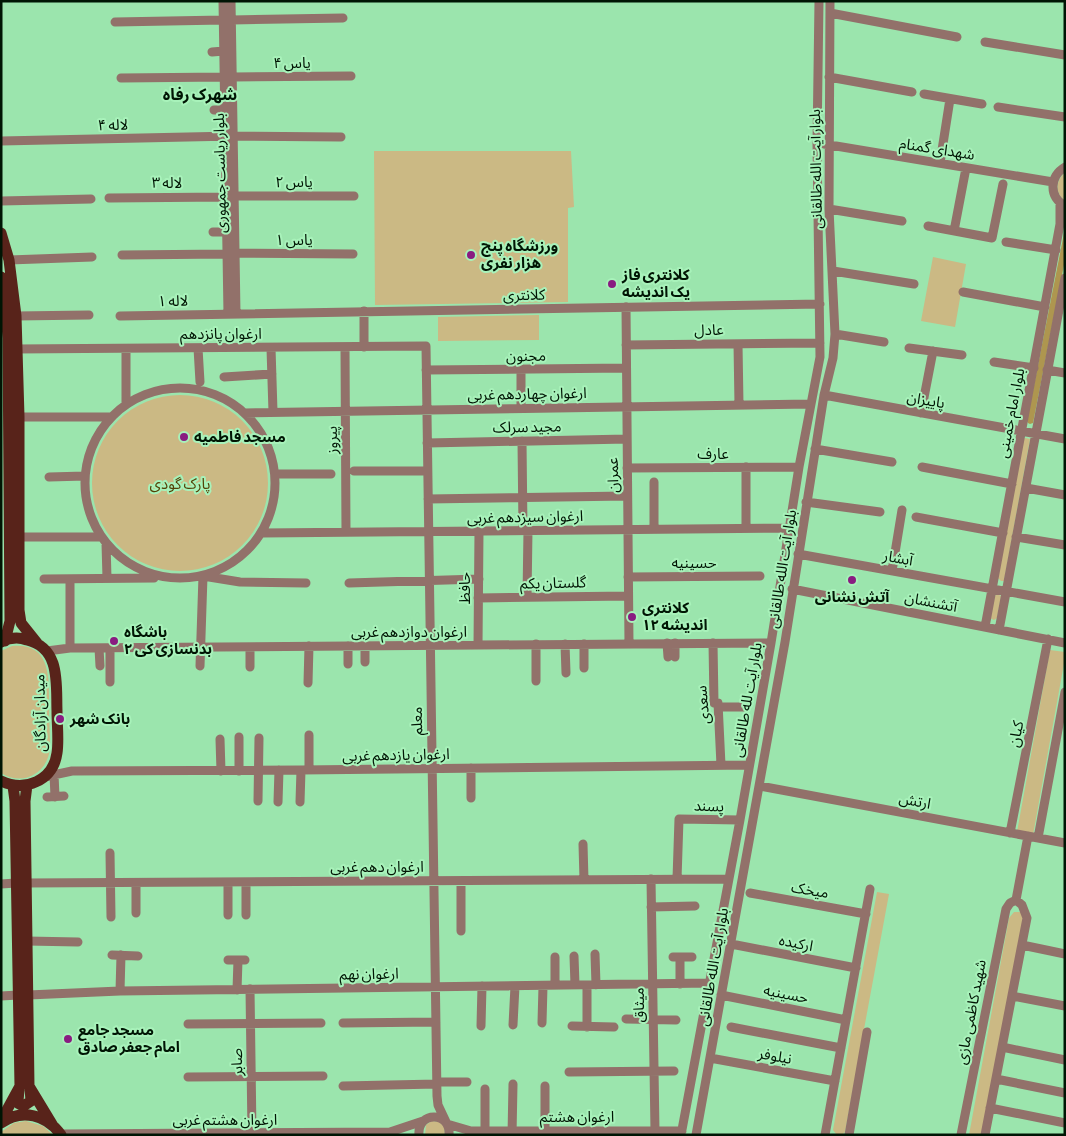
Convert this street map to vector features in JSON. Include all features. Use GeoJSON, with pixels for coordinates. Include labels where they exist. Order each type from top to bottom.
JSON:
{"type":"FeatureCollection","features":[{"type":"Feature","properties":{"kind":"main road"},"geometry":{"type":"LineString","coordinates":[[1,234],[9,260],[16,316],[16,349],[5,456],[10,538],[21,623],[37,643],[47,651]]}},
{"type":"Feature","properties":{"kind":"main road"},"geometry":{"type":"LineString","coordinates":[[1,277],[6,311],[5,380],[9,418],[10,538],[10,621],[3,642]]}},
{"type":"Feature","properties":{"kind":"main road"},"geometry":{"type":"LineString","coordinates":[[3,642],[18,638],[37,643]]}},
{"type":"Feature","properties":{"kind":"main road","name":"میدان آزادگان"},"geometry":{"type":"LineString","coordinates":[[47,651],[55,669],[57,748],[49,775]]}},
{"type":"Feature","properties":{"kind":"main road"},"geometry":{"type":"LineString","coordinates":[[1,781],[14,786],[27,785],[49,775]]}},
{"type":"Feature","properties":{"kind":"main road"},"geometry":{"type":"LineString","coordinates":[[1,1122],[24,1086],[21,884],[27,785]]}},
{"type":"Feature","properties":{"kind":"main road"},"geometry":{"type":"LineString","coordinates":[[14,786],[27,941],[23,995]]}},
{"type":"Feature","properties":{"kind":"main road"},"geometry":{"type":"LineString","coordinates":[[24,1086],[61,1135]]}},
{"type":"Feature","properties":{"kind":"main road"},"geometry":{"type":"LineString","coordinates":[[1,1122],[26,1114],[40,1117],[52,1124]]}},
{"type":"Feature","properties":{"kind":"street","name":"بلوار ریاست جمهوری"},"geometry":{"type":"LineString","coordinates":[[223,1],[228,20],[231,254],[234,286],[232,314]]}},
{"type":"Feature","properties":{"kind":"street","name":"بلوار ریاست جمهوری"},"geometry":{"type":"LineString","coordinates":[[229,123],[225,110],[228,77],[224,51],[231,1]]}},
{"type":"Feature","properties":{"kind":"street","name":"بلوار آیت لله طالقانی"},"geometry":{"type":"LineString","coordinates":[[682,1133],[750,765],[799,467],[820,357],[817,143],[819,1]]}},
{"type":"Feature","properties":{"kind":"street","name":"بلوار آیت الله طالقانی"},"geometry":{"type":"LineString","coordinates":[[696,1135],[785,642],[824,395],[833,358],[833,271],[829,145],[830,1]]}},
{"type":"Feature","properties":{"kind":"street"},"geometry":{"type":"LineString","coordinates":[[830,13],[957,37]]}},
{"type":"Feature","properties":{"kind":"street"},"geometry":{"type":"LineString","coordinates":[[115,22],[343,18]]}},
{"type":"Feature","properties":{"kind":"street"},"geometry":{"type":"LineString","coordinates":[[985,42],[1065,55]]}},
{"type":"Feature","properties":{"kind":"street"},"geometry":{"type":"LineString","coordinates":[[212,52],[224,51]]}},
{"type":"Feature","properties":{"kind":"street","name":"یاس ۴"},"geometry":{"type":"LineString","coordinates":[[121,78],[351,76]]}},
{"type":"Feature","properties":{"kind":"street"},"geometry":{"type":"LineString","coordinates":[[829,77],[912,92]]}},
{"type":"Feature","properties":{"kind":"street"},"geometry":{"type":"LineString","coordinates":[[924,94],[982,104]]}},
{"type":"Feature","properties":{"kind":"street"},"geometry":{"type":"LineString","coordinates":[[940,163],[950,99]]}},
{"type":"Feature","properties":{"kind":"street"},"geometry":{"type":"LineString","coordinates":[[998,107],[1065,117]]}},
{"type":"Feature","properties":{"kind":"street"},"geometry":{"type":"LineString","coordinates":[[214,110],[225,110]]}},
{"type":"Feature","properties":{"kind":"street","name":"لاله ۴"},"geometry":{"type":"LineString","coordinates":[[1,141],[229,141],[340,137]]}},
{"type":"Feature","properties":{"kind":"street","name":"شهدای گمنام"},"geometry":{"type":"LineString","coordinates":[[817,143],[1053,182]]}},
{"type":"Feature","properties":{"kind":"street"},"geometry":{"type":"LineString","coordinates":[[1053,182],[1055,176],[1065,166]]}},
{"type":"Feature","properties":{"kind":"street"},"geometry":{"type":"LineString","coordinates":[[954,231],[966,168]]}},
{"type":"Feature","properties":{"kind":"street","name":"بلوار امام خمینی"},"geometry":{"type":"LineString","coordinates":[[985,627],[1060,224],[1062,205],[1053,194],[1053,182]]}},
{"type":"Feature","properties":{"kind":"street"},"geometry":{"type":"LineString","coordinates":[[928,226],[992,238],[1003,184]]}},
{"type":"Feature","properties":{"kind":"street","name":"یاس ۲"},"geometry":{"type":"LineString","coordinates":[[230,197],[354,196]]}},
{"type":"Feature","properties":{"kind":"street","name":"بلوار ریاست جمهوری"},"geometry":{"type":"LineString","coordinates":[[230,197],[226,232],[231,254]]}},
{"type":"Feature","properties":{"kind":"street","name":"لاله ۳"},"geometry":{"type":"LineString","coordinates":[[109,198],[230,197]]}},
{"type":"Feature","properties":{"kind":"street"},"geometry":{"type":"LineString","coordinates":[[1,201],[91,199]]}},
{"type":"Feature","properties":{"kind":"street"},"geometry":{"type":"LineString","coordinates":[[830,209],[902,221]]}},
{"type":"Feature","properties":{"kind":"street"},"geometry":{"type":"LineString","coordinates":[[213,232],[226,232]]}},
{"type":"Feature","properties":{"kind":"street"},"geometry":{"type":"LineString","coordinates":[[1006,242],[1056,250]]}},
{"type":"Feature","properties":{"kind":"street","name":"یاس ۱"},"geometry":{"type":"LineString","coordinates":[[122,256],[353,254]]}},
{"type":"Feature","properties":{"kind":"street"},"geometry":{"type":"LineString","coordinates":[[9,260],[92,257]]}},
{"type":"Feature","properties":{"kind":"street"},"geometry":{"type":"LineString","coordinates":[[833,271],[914,284]]}},
{"type":"Feature","properties":{"kind":"street","name":"بلوار امام خمینی"},"geometry":{"type":"LineString","coordinates":[[999,630],[1047,370],[1062,311],[1065,278]]}},
{"type":"Feature","properties":{"kind":"street"},"geometry":{"type":"LineString","coordinates":[[217,287],[234,286]]}},
{"type":"Feature","properties":{"kind":"street"},"geometry":{"type":"LineString","coordinates":[[963,292],[1045,307]]}},
{"type":"Feature","properties":{"kind":"street","name":"کلانتری"},"geometry":{"type":"LineString","coordinates":[[232,314],[820,304]]}},
{"type":"Feature","properties":{"kind":"street","name":"عمران"},"geometry":{"type":"LineString","coordinates":[[626,307],[629,644]]}},
{"type":"Feature","properties":{"kind":"street"},"geometry":{"type":"LineString","coordinates":[[364,311],[364,347]]}},
{"type":"Feature","properties":{"kind":"street","name":"لاله ۱"},"geometry":{"type":"LineString","coordinates":[[120,316],[232,314]]}},
{"type":"Feature","properties":{"kind":"street"},"geometry":{"type":"LineString","coordinates":[[16,316],[88,315]]}},
{"type":"Feature","properties":{"kind":"street"},"geometry":{"type":"LineString","coordinates":[[834,334],[884,342]]}},
{"type":"Feature","properties":{"kind":"street","name":"عادل"},"geometry":{"type":"LineString","coordinates":[[626,345],[820,343]]}},
{"type":"Feature","properties":{"kind":"street"},"geometry":{"type":"LineString","coordinates":[[738,344],[739,405]]}},
{"type":"Feature","properties":{"kind":"street","name":"ارغوان پانزدهم"},"geometry":{"type":"LineString","coordinates":[[16,349],[426,346]]}},
{"type":"Feature","properties":{"kind":"street","name":"معلم"},"geometry":{"type":"LineString","coordinates":[[426,346],[436,1083],[438,1105],[449,1135]]}},
{"type":"Feature","properties":{"kind":"street","name":"پیروز"},"geometry":{"type":"LineString","coordinates":[[344,347],[346,532]]}},
{"type":"Feature","properties":{"kind":"street"},"geometry":{"type":"LineString","coordinates":[[198,348],[200,382]]}},
{"type":"Feature","properties":{"kind":"street"},"geometry":{"type":"LineString","coordinates":[[271,348],[273,412]]}},
{"type":"Feature","properties":{"kind":"street"},"geometry":{"type":"LineString","coordinates":[[909,348],[962,355]]}},
{"type":"Feature","properties":{"kind":"street"},"geometry":{"type":"LineString","coordinates":[[126,349],[126,403]]}},
{"type":"Feature","properties":{"kind":"street"},"geometry":{"type":"LineString","coordinates":[[921,413],[933,351]]}},
{"type":"Feature","properties":{"kind":"street"},"geometry":{"type":"LineString","coordinates":[[994,362],[1034,368]]}},
{"type":"Feature","properties":{"kind":"street","name":"مجنون"},"geometry":{"type":"LineString","coordinates":[[426,370],[626,368]]}},
{"type":"Feature","properties":{"kind":"street"},"geometry":{"type":"LineString","coordinates":[[521,369],[521,408]]}},
{"type":"Feature","properties":{"kind":"street"},"geometry":{"type":"LineString","coordinates":[[1047,370],[1065,373]]}},
{"type":"Feature","properties":{"kind":"street"},"geometry":{"type":"LineString","coordinates":[[224,377],[272,374]]}},
{"type":"Feature","properties":{"kind":"street"},"geometry":{"type":"LineString","coordinates":[[44,579],[185,578],[203,576],[220,570],[236,560],[250,548],[262,533],[274,505],[276,490],[276,474],[266,441],[257,426],[231,402],[216,395],[184,388],[155,391],[126,403],[111,417],[96,439],[89,457],[85,476],[88,508],[104,540],[119,556],[134,566],[167,578]]}},
{"type":"Feature","properties":{"kind":"street","name":"پاییزان"},"geometry":{"type":"LineString","coordinates":[[824,395],[1065,439]]}},
{"type":"Feature","properties":{"kind":"street","name":"ارغوان چهاردهم غربی"},"geometry":{"type":"LineString","coordinates":[[245,413],[810,404]]}},
{"type":"Feature","properties":{"kind":"street"},"geometry":{"type":"LineString","coordinates":[[9,418],[111,417]]}},
{"type":"Feature","properties":{"kind":"street","name":"مجید سرلک"},"geometry":{"type":"LineString","coordinates":[[427,443],[627,440]]}},
{"type":"Feature","properties":{"kind":"street"},"geometry":{"type":"LineString","coordinates":[[522,441],[527,597]]}},
{"type":"Feature","properties":{"kind":"street"},"geometry":{"type":"LineString","coordinates":[[815,449],[892,462]]}},
{"type":"Feature","properties":{"kind":"street"},"geometry":{"type":"LineString","coordinates":[[746,467],[746,528]]}},
{"type":"Feature","properties":{"kind":"street","name":"عارف"},"geometry":{"type":"LineString","coordinates":[[627,468],[799,467]]}},
{"type":"Feature","properties":{"kind":"street"},"geometry":{"type":"LineString","coordinates":[[922,467],[1012,484]]}},
{"type":"Feature","properties":{"kind":"street"},"geometry":{"type":"LineString","coordinates":[[354,471],[428,472]]}},
{"type":"Feature","properties":{"kind":"street"},"geometry":{"type":"LineString","coordinates":[[276,474],[331,474]]}},
{"type":"Feature","properties":{"kind":"street"},"geometry":{"type":"LineString","coordinates":[[48,476],[85,476]]}},
{"type":"Feature","properties":{"kind":"street"},"geometry":{"type":"LineString","coordinates":[[654,482],[654,529]]}},
{"type":"Feature","properties":{"kind":"street"},"geometry":{"type":"LineString","coordinates":[[1026,488],[1065,495]]}},
{"type":"Feature","properties":{"kind":"street"},"geometry":{"type":"LineString","coordinates":[[428,499],[627,496]]}},
{"type":"Feature","properties":{"kind":"street"},"geometry":{"type":"LineString","coordinates":[[806,502],[880,512]]}},
{"type":"Feature","properties":{"kind":"street"},"geometry":{"type":"LineString","coordinates":[[892,571],[902,510]]}},
{"type":"Feature","properties":{"kind":"street"},"geometry":{"type":"LineString","coordinates":[[916,517],[1003,533]]}},
{"type":"Feature","properties":{"kind":"street","name":"ارغوان سیزدهم غربی"},"geometry":{"type":"LineString","coordinates":[[262,533],[789,528]]}},
{"type":"Feature","properties":{"kind":"street","name":"حافظ"},"geometry":{"type":"LineString","coordinates":[[478,645],[479,531]]}},
{"type":"Feature","properties":{"kind":"street"},"geometry":{"type":"LineString","coordinates":[[1016,537],[1065,545]]}},
{"type":"Feature","properties":{"kind":"street"},"geometry":{"type":"LineString","coordinates":[[10,538],[104,540]]}},
{"type":"Feature","properties":{"kind":"street"},"geometry":{"type":"LineString","coordinates":[[104,540],[107,578]]}},
{"type":"Feature","properties":{"kind":"street","name":"آبشار"},"geometry":{"type":"LineString","coordinates":[[798,554],[1065,602]]}},
{"type":"Feature","properties":{"kind":"street"},"geometry":{"type":"LineString","coordinates":[[783,566],[796,567]]}},
{"type":"Feature","properties":{"kind":"street"},"geometry":{"type":"LineString","coordinates":[[203,576],[240,582],[306,583]]}},
{"type":"Feature","properties":{"kind":"street"},"geometry":{"type":"LineString","coordinates":[[200,666],[203,576]]}},
{"type":"Feature","properties":{"kind":"street","name":"حسینیه"},"geometry":{"type":"LineString","coordinates":[[628,577],[760,576]]}},
{"type":"Feature","properties":{"kind":"street"},"geometry":{"type":"LineString","coordinates":[[70,578],[70,648]]}},
{"type":"Feature","properties":{"kind":"street"},"geometry":{"type":"LineString","coordinates":[[349,582],[479,579]]}},
{"type":"Feature","properties":{"kind":"street","name":"آتشنشان"},"geometry":{"type":"LineString","coordinates":[[792,589],[1065,643]]}},
{"type":"Feature","properties":{"kind":"street","name":"گلستان یکم"},"geometry":{"type":"LineString","coordinates":[[478,598],[628,596]]}},
{"type":"Feature","properties":{"kind":"street","name":"کیان"},"geometry":{"type":"LineString","coordinates":[[1010,833],[1048,639]]}},
{"type":"Feature","properties":{"kind":"street","name":"ارغوان دوازدهم غربی"},"geometry":{"type":"LineString","coordinates":[[47,651],[70,648],[771,642]]}},
{"type":"Feature","properties":{"kind":"street"},"geometry":{"type":"LineString","coordinates":[[671,643],[671,657]]}},
{"type":"Feature","properties":{"kind":"street","name":"سعدی"},"geometry":{"type":"LineString","coordinates":[[713,643],[714,703],[718,703],[721,765]]}},
{"type":"Feature","properties":{"kind":"street"},"geometry":{"type":"LineString","coordinates":[[536,644],[536,681]]}},
{"type":"Feature","properties":{"kind":"street"},"geometry":{"type":"LineString","coordinates":[[565,644],[566,674]]}},
{"type":"Feature","properties":{"kind":"street"},"geometry":{"type":"LineString","coordinates":[[584,644],[584,668]]}},
{"type":"Feature","properties":{"kind":"street"},"geometry":{"type":"LineString","coordinates":[[308,684],[309,646]]}},
{"type":"Feature","properties":{"kind":"street"},"geometry":{"type":"LineString","coordinates":[[348,646],[348,664]]}},
{"type":"Feature","properties":{"kind":"street"},"geometry":{"type":"LineString","coordinates":[[364,662],[365,646]]}},
{"type":"Feature","properties":{"kind":"street"},"geometry":{"type":"LineString","coordinates":[[250,647],[250,667]]}},
{"type":"Feature","properties":{"kind":"street"},"geometry":{"type":"LineString","coordinates":[[99,648],[100,666]]}},
{"type":"Feature","properties":{"kind":"street"},"geometry":{"type":"LineString","coordinates":[[110,648],[110,682]]}},
{"type":"Feature","properties":{"kind":"street"},"geometry":{"type":"LineString","coordinates":[[1038,838],[1065,692]]}},
{"type":"Feature","properties":{"kind":"street"},"geometry":{"type":"LineString","coordinates":[[718,707],[744,707]]}},
{"type":"Feature","properties":{"kind":"street"},"geometry":{"type":"LineString","coordinates":[[300,802],[309,735]]}},
{"type":"Feature","properties":{"kind":"street"},"geometry":{"type":"LineString","coordinates":[[239,770],[240,737]]}},
{"type":"Feature","properties":{"kind":"street"},"geometry":{"type":"LineString","coordinates":[[258,801],[259,738]]}},
{"type":"Feature","properties":{"kind":"street"},"geometry":{"type":"LineString","coordinates":[[220,739],[220,771]]}},
{"type":"Feature","properties":{"kind":"street","name":"ارغوان یازدهم غربی"},"geometry":{"type":"LineString","coordinates":[[49,775],[72,771],[750,765]]}},
{"type":"Feature","properties":{"kind":"street"},"geometry":{"type":"LineString","coordinates":[[471,768],[471,798]]}},
{"type":"Feature","properties":{"kind":"street"},"geometry":{"type":"LineString","coordinates":[[278,802],[279,770]]}},
{"type":"Feature","properties":{"kind":"street"},"geometry":{"type":"LineString","coordinates":[[49,775],[55,796]]}},
{"type":"Feature","properties":{"kind":"street","name":"ارتش"},"geometry":{"type":"LineString","coordinates":[[760,786],[1065,843]]}},
{"type":"Feature","properties":{"kind":"street","name":"پسند"},"geometry":{"type":"LineString","coordinates":[[677,879],[679,819],[740,820]]}},
{"type":"Feature","properties":{"kind":"street","name":"شهید کاظمی مازی"},"geometry":{"type":"LineString","coordinates":[[961,1135],[1006,909],[1010,903],[1016,900],[1028,836]]}},
{"type":"Feature","properties":{"kind":"street"},"geometry":{"type":"LineString","coordinates":[[583,844],[584,880]]}},
{"type":"Feature","properties":{"kind":"street"},"geometry":{"type":"LineString","coordinates":[[110,853],[110,917]]}},
{"type":"Feature","properties":{"kind":"street","name":"میثاق"},"geometry":{"type":"LineString","coordinates":[[651,879],[655,1131]]}},
{"type":"Feature","properties":{"kind":"street","name":"ارغوان دهم غربی"},"geometry":{"type":"LineString","coordinates":[[1,884],[729,879]]}},
{"type":"Feature","properties":{"kind":"street"},"geometry":{"type":"LineString","coordinates":[[461,880],[461,931]]}},
{"type":"Feature","properties":{"kind":"street"},"geometry":{"type":"LineString","coordinates":[[228,882],[228,915]]}},
{"type":"Feature","properties":{"kind":"street"},"geometry":{"type":"LineString","coordinates":[[246,882],[246,915]]}},
{"type":"Feature","properties":{"kind":"street"},"geometry":{"type":"LineString","coordinates":[[136,883],[136,913]]}},
{"type":"Feature","properties":{"kind":"street"},"geometry":{"type":"LineString","coordinates":[[829,1135],[825,1134],[870,889]]}},
{"type":"Feature","properties":{"kind":"street","name":"میخک"},"geometry":{"type":"LineString","coordinates":[[750,893],[866,914]]}},
{"type":"Feature","properties":{"kind":"street"},"geometry":{"type":"LineString","coordinates":[[725,899],[739,902]]}},
{"type":"Feature","properties":{"kind":"street"},"geometry":{"type":"LineString","coordinates":[[985,1135],[1027,918],[1022,905],[1016,900]]}},
{"type":"Feature","properties":{"kind":"street"},"geometry":{"type":"LineString","coordinates":[[652,907],[695,906]]}},
{"type":"Feature","properties":{"kind":"street"},"geometry":{"type":"LineString","coordinates":[[27,941],[78,942]]}},
{"type":"Feature","properties":{"kind":"street","name":"ارکیده"},"geometry":{"type":"LineString","coordinates":[[731,944],[856,968]]}},
{"type":"Feature","properties":{"kind":"street"},"geometry":{"type":"LineString","coordinates":[[1022,945],[1065,954]]}},
{"type":"Feature","properties":{"kind":"street"},"geometry":{"type":"LineString","coordinates":[[587,1027],[594,954]]}},
{"type":"Feature","properties":{"kind":"street"},"geometry":{"type":"LineString","coordinates":[[120,991],[116,955],[138,956]]}},
{"type":"Feature","properties":{"kind":"street"},"geometry":{"type":"LineString","coordinates":[[574,956],[575,985]]}},
{"type":"Feature","properties":{"kind":"street"},"geometry":{"type":"LineString","coordinates":[[555,957],[556,985]]}},
{"type":"Feature","properties":{"kind":"street"},"geometry":{"type":"LineString","coordinates":[[680,984],[676,957],[692,957]]}},
{"type":"Feature","properties":{"kind":"street"},"geometry":{"type":"LineString","coordinates":[[228,960],[242,960],[237,990]]}},
{"type":"Feature","properties":{"kind":"street","name":"ارغوان نهم"},"geometry":{"type":"LineString","coordinates":[[1,996],[120,991],[710,983]]}},
{"type":"Feature","properties":{"kind":"street"},"geometry":{"type":"LineString","coordinates":[[481,1026],[482,986]]}},
{"type":"Feature","properties":{"kind":"street"},"geometry":{"type":"LineString","coordinates":[[513,1025],[515,986]]}},
{"type":"Feature","properties":{"kind":"street"},"geometry":{"type":"LineString","coordinates":[[542,1024],[543,986]]}},
{"type":"Feature","properties":{"kind":"street","name":"صابر"},"geometry":{"type":"LineString","coordinates":[[250,990],[252,1134]]}},
{"type":"Feature","properties":{"kind":"street","name":"حسینیه"},"geometry":{"type":"LineString","coordinates":[[721,995],[846,1020]]}},
{"type":"Feature","properties":{"kind":"street"},"geometry":{"type":"LineString","coordinates":[[1012,996],[1065,1006]]}},
{"type":"Feature","properties":{"kind":"street"},"geometry":{"type":"LineString","coordinates":[[626,1019],[676,1020]]}},
{"type":"Feature","properties":{"kind":"street"},"geometry":{"type":"LineString","coordinates":[[343,1023],[436,1022]]}},
{"type":"Feature","properties":{"kind":"street"},"geometry":{"type":"LineString","coordinates":[[188,1024],[321,1023]]}},
{"type":"Feature","properties":{"kind":"street"},"geometry":{"type":"LineString","coordinates":[[572,1026],[614,1027]]}},
{"type":"Feature","properties":{"kind":"street"},"geometry":{"type":"LineString","coordinates":[[731,1027],[841,1048]]}},
{"type":"Feature","properties":{"kind":"street"},"geometry":{"type":"LineString","coordinates":[[849,1135],[867,1032]]}},
{"type":"Feature","properties":{"kind":"street"},"geometry":{"type":"LineString","coordinates":[[1002,1047],[1065,1060]]}},
{"type":"Feature","properties":{"kind":"street","name":"نیلوفر"},"geometry":{"type":"LineString","coordinates":[[710,1058],[835,1081]]}},
{"type":"Feature","properties":{"kind":"street"},"geometry":{"type":"LineString","coordinates":[[569,1072],[674,1071]]}},
{"type":"Feature","properties":{"kind":"street"},"geometry":{"type":"LineString","coordinates":[[188,1077],[323,1076]]}},
{"type":"Feature","properties":{"kind":"street"},"geometry":{"type":"LineString","coordinates":[[996,1079],[1065,1093]]}},
{"type":"Feature","properties":{"kind":"street"},"geometry":{"type":"LineString","coordinates":[[343,1086],[467,1082]]}},
{"type":"Feature","properties":{"kind":"street"},"geometry":{"type":"LineString","coordinates":[[512,1084],[512,1133]]}},
{"type":"Feature","properties":{"kind":"street"},"geometry":{"type":"LineString","coordinates":[[545,1086],[545,1133]]}},
{"type":"Feature","properties":{"kind":"street"},"geometry":{"type":"LineString","coordinates":[[485,1089],[485,1133]]}},
{"type":"Feature","properties":{"kind":"street"},"geometry":{"type":"LineString","coordinates":[[419,1135],[419,1128],[437,1096]]}},
{"type":"Feature","properties":{"kind":"street"},"geometry":{"type":"LineString","coordinates":[[990,1108],[1065,1123]]}},
{"type":"Feature","properties":{"kind":"street"},"geometry":{"type":"LineString","coordinates":[[390,1132],[438,1117],[446,1123],[471,1131]]}},
{"type":"Feature","properties":{"kind":"street"},"geometry":{"type":"LineString","coordinates":[[462,1135],[471,1131]]}},
{"type":"Feature","properties":{"kind":"street","name":"ارغوان هشتم"},"geometry":{"type":"LineString","coordinates":[[471,1131],[485,1133],[617,1133],[655,1131],[682,1133]]}},
{"type":"Feature","properties":{"kind":"street"},"geometry":{"type":"LineString","coordinates":[[390,1132],[399,1135]]}},
{"type":"Feature","properties":{"kind":"street","name":"ارغوان هشتم غربی"},"geometry":{"type":"LineString","coordinates":[[61,1135],[390,1132]]}},
{"type":"Feature","properties":{"kind":"green space","name":"ورزشگاه پنج هزار نفری"},"geometry":{"type":"Polygon","coordinates":[[[374,151],[571,151],[574,207],[568,208],[568,302],[375,305],[374,151]]]}},
{"type":"Feature","properties":{"kind":"green space"},"geometry":{"type":"Polygon","coordinates":[[[1065,172],[1065,201],[1059,194],[1058,183],[1065,172]]]}},
{"type":"Feature","properties":{"kind":"green space"},"geometry":{"type":"Polygon","coordinates":[[[933,257],[966,264],[955,327],[921,321],[933,257]]]}},
{"type":"Feature","properties":{"kind":"green space"},"geometry":{"type":"Polygon","coordinates":[[[539,315],[539,340],[438,341],[438,317],[539,315]]]}},
{"type":"Feature","properties":{"kind":"green space","name":"پارک گودی"},"geometry":{"type":"Polygon","coordinates":[[[180,395],[214,402],[236,415],[248,427],[261,449],[268,483],[261,517],[248,539],[236,551],[214,564],[180,571],[146,564],[124,551],[112,539],[99,517],[92,483],[99,449],[112,427],[124,415],[146,402],[180,395]]]}},
{"type":"Feature","properties":{"kind":"green space"},"geometry":{"type":"Polygon","coordinates":[[[1025,438],[1030,439],[1004,581],[1001,581],[997,577],[1023,440],[1025,438]]]}},
{"type":"Feature","properties":{"kind":"green space"},"geometry":{"type":"Polygon","coordinates":[[[997,594],[1001,596],[997,618],[994,620],[990,618],[997,594]]]}},
{"type":"Feature","properties":{"kind":"green space"},"geometry":{"type":"Polygon","coordinates":[[[12,646],[25,646],[41,656],[48,673],[49,684],[50,748],[48,757],[39,771],[26,778],[18,779],[1,773],[1,651],[12,646]]]}},
{"type":"Feature","properties":{"kind":"green space"},"geometry":{"type":"Polygon","coordinates":[[[1050,650],[1065,652],[1065,658],[1033,835],[1017,832],[1050,650]]]}},
{"type":"Feature","properties":{"kind":"green space"},"geometry":{"type":"Polygon","coordinates":[[[877,892],[889,894],[845,1132],[842,1135],[837,1135],[833,1130],[877,892]]]}},
{"type":"Feature","properties":{"kind":"green space"},"geometry":{"type":"Polygon","coordinates":[[[1014,912],[1021,912],[1024,918],[982,1135],[969,1135],[1009,918],[1014,912]]]}},
{"type":"Feature","properties":{"kind":"green space"},"geometry":{"type":"Polygon","coordinates":[[[26,1121],[43,1126],[53,1135],[1,1135],[1,1132],[14,1123],[26,1121]]]}},
{"type":"Feature","properties":{"kind":"green space"},"geometry":{"type":"Polygon","coordinates":[[[432,1121],[439,1122],[444,1126],[445,1135],[425,1135],[426,1125],[432,1121]]]}},
{"type":"Feature","properties":{"kind":"shaded area"},"geometry":{"type":"Polygon","coordinates":[[[1065,228],[1065,260],[1033,423],[1030,424],[1027,421],[1065,228]]]}},
{"type":"Feature","properties":{"kind":"place","name":"ورزشگاه پنج هزار نفری"},"geometry":{"type":"Point","coordinates":[471,255]}},
{"type":"Feature","properties":{"kind":"place","name":"کلانتری فاز یک اندیشه"},"geometry":{"type":"Point","coordinates":[612,284]}},
{"type":"Feature","properties":{"kind":"place","name":"مسجد فاطمیه"},"geometry":{"type":"Point","coordinates":[184,437]}},
{"type":"Feature","properties":{"kind":"place","name":"آتش نشانی"},"geometry":{"type":"Point","coordinates":[852,580]}},
{"type":"Feature","properties":{"kind":"place","name":"کلانتری ۱۲ اندیشه"},"geometry":{"type":"Point","coordinates":[632,617]}},
{"type":"Feature","properties":{"kind":"place","name":"باشگاه بدنسازی کی ۲"},"geometry":{"type":"Point","coordinates":[114,641]}},
{"type":"Feature","properties":{"kind":"place","name":"بانک شهر"},"geometry":{"type":"Point","coordinates":[60,719]}},
{"type":"Feature","properties":{"kind":"place","name":"مسجد جامع امام جعفر صادق"},"geometry":{"type":"Point","coordinates":[68,1039]}},
{"type":"Feature","properties":{"kind":"district","name":"شهرک رفاه"},"geometry":{"type":"Point","coordinates":[200,94]}}]}
